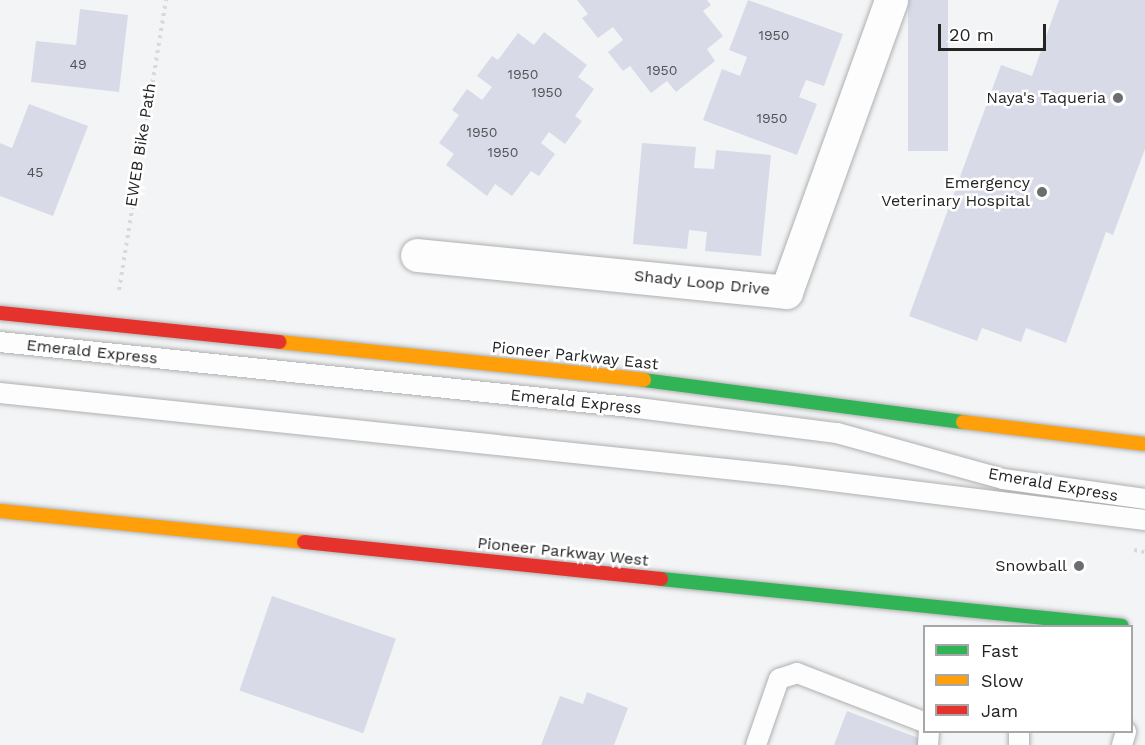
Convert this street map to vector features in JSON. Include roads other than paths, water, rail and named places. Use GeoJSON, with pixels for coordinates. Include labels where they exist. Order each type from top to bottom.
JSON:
{"type":"FeatureCollection","features":[{"type":"Feature","properties":{"kind":"main road","name":"Pioneer Parkway East"},"geometry":{"type":"LineString","coordinates":[[0,313],[749,390],[1076,438],[1145,444]]}},
{"type":"Feature","properties":{"kind":"main road","name":"Pioneer Parkway West"},"geometry":{"type":"LineString","coordinates":[[0,512],[1102,625]]}},
{"type":"Feature","properties":{"kind":"street","name":"Shady Loop Drive"},"geometry":{"type":"LineString","coordinates":[[417,255],[786,292],[891,0]]}},
{"type":"Feature","properties":{"kind":"lane","name":"Emerald Express"},"geometry":{"type":"LineString","coordinates":[[0,342],[630,407],[837,433],[1003,479],[1145,499]]}},
{"type":"Feature","properties":{"kind":"lane","name":"Emerald Express"},"geometry":{"type":"LineString","coordinates":[[0,393],[772,474],[1145,520]]}},
{"type":"Feature","properties":{"kind":"lane"},"geometry":{"type":"LineString","coordinates":[[756,745],[779,679],[797,672],[923,722]]}},
{"type":"Feature","properties":{"kind":"place","name":"Naya's Taqueria"},"geometry":{"type":"Point","coordinates":[1118,98]}},
{"type":"Feature","properties":{"kind":"place","name":"Emergency Veterinary Hospital"},"geometry":{"type":"Point","coordinates":[1042,192]}},
{"type":"Feature","properties":{"kind":"place","name":"Snowball"},"geometry":{"type":"Point","coordinates":[1079,566]}}]}
